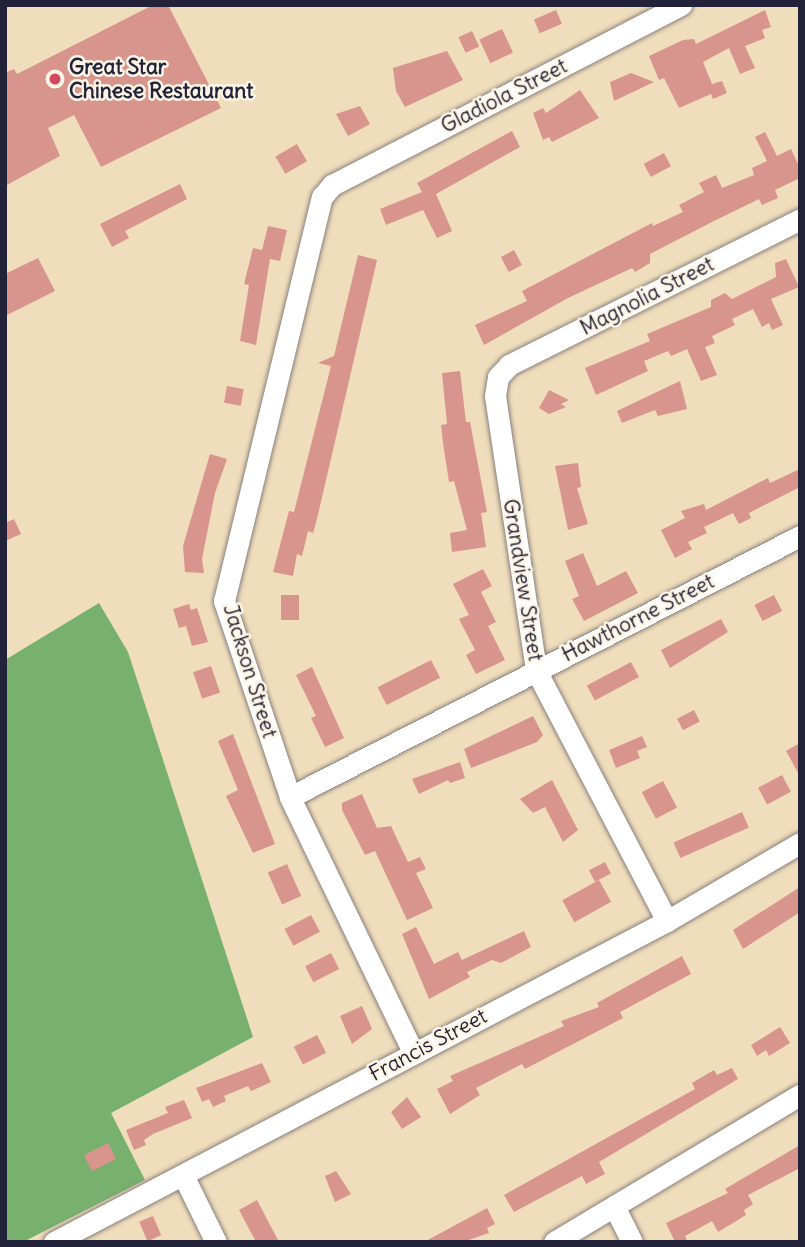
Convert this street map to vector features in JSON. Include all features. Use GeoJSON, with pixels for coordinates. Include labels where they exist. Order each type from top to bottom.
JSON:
{"type":"FeatureCollection","features":[{"type":"Feature","properties":{"kind":"street","name":"Gladiola Street"},"geometry":{"type":"LineString","coordinates":[[328,189],[681,5]]}},
{"type":"Feature","properties":{"kind":"street","name":"Jackson Street"},"geometry":{"type":"LineString","coordinates":[[328,189],[322,197],[225,601],[290,797],[413,1052]]}},
{"type":"Feature","properties":{"kind":"street","name":"Magnolia Street"},"geometry":{"type":"LineString","coordinates":[[498,376],[509,365],[800,219]]}},
{"type":"Feature","properties":{"kind":"street","name":"Grandview Street"},"geometry":{"type":"LineString","coordinates":[[498,376],[495,396],[536,670],[667,921]]}},
{"type":"Feature","properties":{"kind":"street","name":"Hawthorne Street"},"geometry":{"type":"LineString","coordinates":[[290,797],[800,536]]}},
{"type":"Feature","properties":{"kind":"street","name":"Francis Street"},"geometry":{"type":"LineString","coordinates":[[54,1242],[184,1177],[413,1052],[667,921],[800,843]]}},
{"type":"Feature","properties":{"kind":"street"},"geometry":{"type":"LineString","coordinates":[[554,1242],[800,1095]]}},
{"type":"Feature","properties":{"kind":"street"},"geometry":{"type":"LineString","coordinates":[[184,1177],[216,1242]]}},
{"type":"Feature","properties":{"kind":"street"},"geometry":{"type":"LineString","coordinates":[[614,1206],[632,1242]]}},
{"type":"Feature","properties":{"kind":"green space"},"geometry":{"type":"Polygon","coordinates":[[[99,603],[128,652],[253,1037],[111,1113],[145,1180],[23,1242],[5,1242],[5,660],[99,603]]]}},
{"type":"Feature","properties":{"kind":"building"},"geometry":{"type":"Polygon","coordinates":[[[153,5],[168,5],[221,108],[101,167],[74,115],[48,128],[60,156],[5,186],[5,73],[14,69],[17,74],[153,5]]]}},
{"type":"Feature","properties":{"kind":"building"},"geometry":{"type":"Polygon","coordinates":[[[556,10],[562,24],[540,33],[534,19],[556,10]]]}},
{"type":"Feature","properties":{"kind":"building"},"geometry":{"type":"Polygon","coordinates":[[[765,10],[771,27],[762,30],[765,38],[745,46],[755,68],[740,74],[729,48],[703,62],[712,84],[722,81],[727,93],[713,99],[711,94],[679,108],[664,78],[659,80],[649,56],[683,40],[694,39],[696,44],[765,10]]]}},
{"type":"Feature","properties":{"kind":"building"},"geometry":{"type":"Polygon","coordinates":[[[502,29],[513,53],[490,63],[479,40],[502,29]]]}},
{"type":"Feature","properties":{"kind":"building"},"geometry":{"type":"Polygon","coordinates":[[[472,31],[479,46],[466,53],[458,37],[472,31]]]}},
{"type":"Feature","properties":{"kind":"building"},"geometry":{"type":"Polygon","coordinates":[[[447,51],[463,80],[405,107],[396,91],[393,68],[447,51]]]}},
{"type":"Feature","properties":{"kind":"building"},"geometry":{"type":"Polygon","coordinates":[[[631,73],[654,82],[614,101],[610,82],[631,73]]]}},
{"type":"Feature","properties":{"kind":"building"},"geometry":{"type":"Polygon","coordinates":[[[580,90],[599,118],[552,142],[549,137],[543,140],[533,113],[543,108],[546,113],[580,90]]]}},
{"type":"Feature","properties":{"kind":"building"},"geometry":{"type":"Polygon","coordinates":[[[360,106],[370,124],[348,136],[336,114],[360,106]]]}},
{"type":"Feature","properties":{"kind":"building"},"geometry":{"type":"Polygon","coordinates":[[[512,131],[520,147],[436,194],[452,231],[437,238],[423,210],[386,225],[380,209],[422,192],[417,183],[512,131]]]}},
{"type":"Feature","properties":{"kind":"building"},"geometry":{"type":"Polygon","coordinates":[[[765,132],[777,156],[791,149],[800,168],[800,178],[775,190],[778,198],[762,205],[759,199],[712,222],[650,254],[650,263],[635,272],[632,268],[568,298],[484,345],[475,325],[527,301],[522,291],[652,223],[653,226],[683,212],[679,205],[704,192],[699,183],[716,175],[722,188],[754,175],[752,168],[767,161],[755,137],[765,132]]]}},
{"type":"Feature","properties":{"kind":"building"},"geometry":{"type":"Polygon","coordinates":[[[297,144],[307,161],[285,174],[275,156],[297,144]]]}},
{"type":"Feature","properties":{"kind":"building"},"geometry":{"type":"Polygon","coordinates":[[[664,153],[671,166],[651,177],[644,164],[664,153]]]}},
{"type":"Feature","properties":{"kind":"building"},"geometry":{"type":"Polygon","coordinates":[[[180,184],[187,199],[125,231],[129,238],[112,247],[100,224],[180,184]]]}},
{"type":"Feature","properties":{"kind":"building"},"geometry":{"type":"Polygon","coordinates":[[[268,226],[287,230],[280,261],[270,259],[256,345],[240,341],[249,285],[244,284],[253,248],[262,250],[268,226]]]}},
{"type":"Feature","properties":{"kind":"building"},"geometry":{"type":"Polygon","coordinates":[[[514,250],[522,265],[509,272],[501,257],[514,250]]]}},
{"type":"Feature","properties":{"kind":"building"},"geometry":{"type":"Polygon","coordinates":[[[358,255],[377,260],[317,519],[313,533],[308,531],[302,556],[297,554],[293,576],[273,572],[289,511],[294,512],[331,366],[318,363],[334,356],[358,255]]]}},
{"type":"Feature","properties":{"kind":"building"},"geometry":{"type":"Polygon","coordinates":[[[38,258],[55,291],[5,316],[5,274],[38,258]]]}},
{"type":"Feature","properties":{"kind":"building"},"geometry":{"type":"Polygon","coordinates":[[[786,259],[799,287],[771,299],[783,325],[772,330],[769,323],[762,327],[753,309],[732,319],[735,325],[712,336],[715,343],[705,347],[717,375],[701,381],[687,349],[671,356],[668,351],[644,361],[648,371],[596,395],[585,368],[650,341],[647,334],[711,307],[711,300],[725,293],[732,299],[776,277],[775,263],[786,259]]]}},
{"type":"Feature","properties":{"kind":"building"},"geometry":{"type":"Polygon","coordinates":[[[460,371],[466,422],[470,422],[487,512],[481,513],[486,547],[452,552],[450,533],[467,530],[454,481],[449,482],[441,425],[447,424],[442,373],[460,371]]]}},
{"type":"Feature","properties":{"kind":"building"},"geometry":{"type":"Polygon","coordinates":[[[680,381],[687,409],[658,416],[655,410],[622,423],[617,411],[680,381]]]}},
{"type":"Feature","properties":{"kind":"building"},"geometry":{"type":"Polygon","coordinates":[[[227,386],[244,389],[241,406],[224,403],[227,386]]]}},
{"type":"Feature","properties":{"kind":"building"},"geometry":{"type":"Polygon","coordinates":[[[549,390],[569,400],[561,404],[566,407],[549,414],[539,408],[549,390]]]}},
{"type":"Feature","properties":{"kind":"building"},"geometry":{"type":"Polygon","coordinates":[[[210,454],[227,459],[215,493],[202,559],[204,573],[185,572],[183,546],[210,454]]]}},
{"type":"Feature","properties":{"kind":"building"},"geometry":{"type":"Polygon","coordinates":[[[578,463],[581,487],[577,488],[588,524],[568,530],[555,466],[578,463]]]}},
{"type":"Feature","properties":{"kind":"building"},"geometry":{"type":"Polygon","coordinates":[[[800,469],[800,487],[749,513],[751,518],[739,524],[733,513],[704,527],[707,533],[688,542],[692,549],[675,558],[661,530],[685,518],[681,511],[704,504],[706,510],[768,478],[770,483],[800,469]]]}},
{"type":"Feature","properties":{"kind":"building"},"geometry":{"type":"Polygon","coordinates":[[[14,519],[21,534],[5,541],[5,523],[14,519]]]}},
{"type":"Feature","properties":{"kind":"building"},"geometry":{"type":"Polygon","coordinates":[[[583,553],[597,586],[626,571],[638,593],[584,621],[572,599],[579,596],[565,561],[583,553]]]}},
{"type":"Feature","properties":{"kind":"building"},"geometry":{"type":"Polygon","coordinates":[[[483,569],[492,586],[481,592],[496,622],[488,626],[505,660],[476,674],[466,655],[475,650],[459,619],[469,615],[453,584],[483,569]]]}},
{"type":"Feature","properties":{"kind":"building"},"geometry":{"type":"Polygon","coordinates":[[[281,595],[299,595],[299,620],[281,620],[281,595]]]}},
{"type":"Feature","properties":{"kind":"building"},"geometry":{"type":"Polygon","coordinates":[[[774,595],[782,611],[763,621],[754,605],[774,595]]]}},
{"type":"Feature","properties":{"kind":"building"},"geometry":{"type":"Polygon","coordinates":[[[189,604],[191,610],[197,608],[208,642],[192,646],[186,626],[179,628],[173,609],[189,604]]]}},
{"type":"Feature","properties":{"kind":"building"},"geometry":{"type":"Polygon","coordinates":[[[721,619],[728,632],[670,668],[661,650],[721,619]]]}},
{"type":"Feature","properties":{"kind":"building"},"geometry":{"type":"Polygon","coordinates":[[[431,660],[440,678],[387,705],[378,687],[431,660]]]}},
{"type":"Feature","properties":{"kind":"building"},"geometry":{"type":"Polygon","coordinates":[[[631,662],[639,677],[595,700],[587,685],[631,662]]]}},
{"type":"Feature","properties":{"kind":"building"},"geometry":{"type":"Polygon","coordinates":[[[211,666],[220,692],[202,699],[193,672],[211,666]]]}},
{"type":"Feature","properties":{"kind":"building"},"geometry":{"type":"Polygon","coordinates":[[[312,667],[344,738],[325,747],[311,718],[316,716],[296,675],[312,667]]]}},
{"type":"Feature","properties":{"kind":"building"},"geometry":{"type":"Polygon","coordinates":[[[694,710],[700,722],[683,730],[677,719],[694,710]]]}},
{"type":"Feature","properties":{"kind":"building"},"geometry":{"type":"Polygon","coordinates":[[[533,716],[543,735],[537,742],[471,768],[464,749],[533,716]]]}},
{"type":"Feature","properties":{"kind":"building"},"geometry":{"type":"Polygon","coordinates":[[[233,734],[275,844],[253,853],[226,796],[238,790],[218,741],[233,734]]]}},
{"type":"Feature","properties":{"kind":"building"},"geometry":{"type":"Polygon","coordinates":[[[642,736],[647,747],[637,751],[640,758],[616,768],[609,750],[642,736]]]}},
{"type":"Feature","properties":{"kind":"building"},"geometry":{"type":"Polygon","coordinates":[[[800,743],[800,776],[786,751],[800,743]]]}},
{"type":"Feature","properties":{"kind":"building"},"geometry":{"type":"Polygon","coordinates":[[[460,762],[465,778],[450,783],[448,780],[419,794],[412,779],[460,762]]]}},
{"type":"Feature","properties":{"kind":"building"},"geometry":{"type":"Polygon","coordinates":[[[782,775],[791,792],[767,804],[758,788],[782,775]]]}},
{"type":"Feature","properties":{"kind":"building"},"geometry":{"type":"Polygon","coordinates":[[[552,780],[578,830],[563,842],[545,807],[533,813],[520,799],[552,780]]]}},
{"type":"Feature","properties":{"kind":"building"},"geometry":{"type":"Polygon","coordinates":[[[663,781],[677,807],[656,819],[642,792],[663,781]]]}},
{"type":"Feature","properties":{"kind":"building"},"geometry":{"type":"Polygon","coordinates":[[[362,794],[377,828],[391,826],[408,862],[420,857],[426,869],[416,873],[433,908],[407,920],[375,851],[365,855],[342,810],[342,803],[362,794]]]}},
{"type":"Feature","properties":{"kind":"building"},"geometry":{"type":"Polygon","coordinates":[[[742,812],[749,828],[680,858],[673,843],[742,812]]]}},
{"type":"Feature","properties":{"kind":"building"},"geometry":{"type":"Polygon","coordinates":[[[605,862],[611,874],[595,882],[589,870],[605,862]]]}},
{"type":"Feature","properties":{"kind":"building"},"geometry":{"type":"Polygon","coordinates":[[[287,864],[301,896],[282,905],[268,873],[287,864]]]}},
{"type":"Feature","properties":{"kind":"building"},"geometry":{"type":"Polygon","coordinates":[[[599,880],[611,902],[574,922],[562,900],[599,880]]]}},
{"type":"Feature","properties":{"kind":"building"},"geometry":{"type":"Polygon","coordinates":[[[800,887],[800,912],[743,949],[733,930],[800,887]]]}},
{"type":"Feature","properties":{"kind":"building"},"geometry":{"type":"Polygon","coordinates":[[[311,915],[320,932],[293,946],[285,929],[311,915]]]}},
{"type":"Feature","properties":{"kind":"building"},"geometry":{"type":"Polygon","coordinates":[[[416,927],[434,964],[458,952],[462,960],[524,931],[531,947],[501,963],[492,960],[467,972],[470,977],[429,999],[402,934],[416,927]]]}},
{"type":"Feature","properties":{"kind":"building"},"geometry":{"type":"Polygon","coordinates":[[[331,953],[339,969],[313,982],[305,966],[331,953]]]}},
{"type":"Feature","properties":{"kind":"building"},"geometry":{"type":"Polygon","coordinates":[[[682,956],[691,974],[620,1012],[623,1018],[525,1069],[522,1064],[476,1088],[480,1095],[450,1114],[437,1089],[453,1081],[450,1076],[564,1026],[561,1021],[599,1007],[597,1003],[682,956]]]}},
{"type":"Feature","properties":{"kind":"building"},"geometry":{"type":"Polygon","coordinates":[[[362,1006],[372,1029],[352,1044],[340,1016],[362,1006]]]}},
{"type":"Feature","properties":{"kind":"building"},"geometry":{"type":"Polygon","coordinates":[[[780,1027],[790,1043],[769,1056],[766,1050],[757,1056],[751,1045],[780,1027]]]}},
{"type":"Feature","properties":{"kind":"building"},"geometry":{"type":"Polygon","coordinates":[[[317,1035],[326,1053],[303,1065],[294,1047],[317,1035]]]}},
{"type":"Feature","properties":{"kind":"building"},"geometry":{"type":"Polygon","coordinates":[[[262,1063],[271,1082],[251,1091],[248,1086],[224,1096],[226,1101],[213,1107],[209,1099],[202,1102],[196,1088],[262,1063]]]}},
{"type":"Feature","properties":{"kind":"building"},"geometry":{"type":"Polygon","coordinates":[[[732,1068],[738,1079],[599,1162],[605,1174],[586,1184],[582,1176],[514,1212],[504,1195],[695,1089],[692,1083],[714,1070],[717,1075],[732,1068]]]}},
{"type":"Feature","properties":{"kind":"building"},"geometry":{"type":"Polygon","coordinates":[[[407,1097],[421,1117],[402,1129],[391,1112],[407,1097]]]}},
{"type":"Feature","properties":{"kind":"building"},"geometry":{"type":"Polygon","coordinates":[[[184,1100],[192,1118],[153,1134],[144,1140],[146,1145],[134,1150],[126,1130],[168,1113],[165,1107],[184,1100]]]}},
{"type":"Feature","properties":{"kind":"building"},"geometry":{"type":"Polygon","coordinates":[[[108,1143],[116,1159],[92,1171],[84,1155],[108,1143]]]}},
{"type":"Feature","properties":{"kind":"building"},"geometry":{"type":"Polygon","coordinates":[[[800,1145],[800,1168],[748,1195],[753,1204],[744,1210],[746,1215],[718,1232],[712,1221],[685,1236],[688,1242],[675,1242],[666,1223],[728,1193],[725,1189],[800,1145]]]}},
{"type":"Feature","properties":{"kind":"building"},"geometry":{"type":"Polygon","coordinates":[[[336,1171],[351,1194],[335,1202],[325,1176],[336,1171]]]}},
{"type":"Feature","properties":{"kind":"building"},"geometry":{"type":"Polygon","coordinates":[[[257,1200],[279,1242],[256,1242],[239,1210],[257,1200]]]}},
{"type":"Feature","properties":{"kind":"building"},"geometry":{"type":"Polygon","coordinates":[[[487,1208],[495,1224],[487,1228],[489,1233],[463,1242],[424,1242],[487,1208]]]}},
{"type":"Feature","properties":{"kind":"building"},"geometry":{"type":"Polygon","coordinates":[[[153,1216],[161,1235],[147,1241],[139,1222],[153,1216]]]}},
{"type":"Feature","properties":{"kind":"place","name":"Great Star Chinese Restaurant"},"geometry":{"type":"Point","coordinates":[55,79]}}]}
